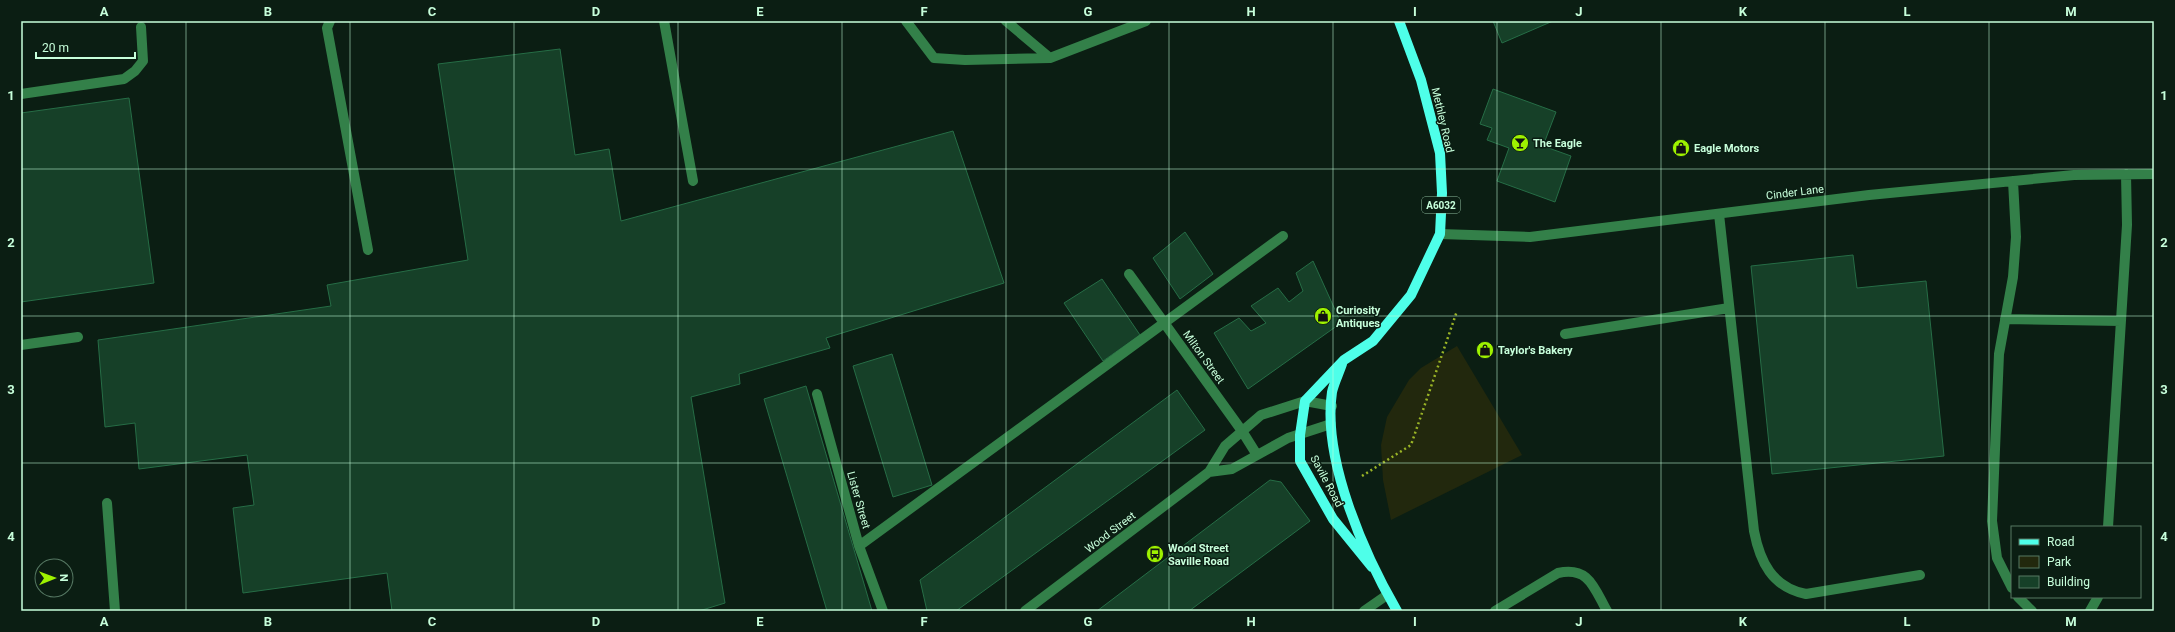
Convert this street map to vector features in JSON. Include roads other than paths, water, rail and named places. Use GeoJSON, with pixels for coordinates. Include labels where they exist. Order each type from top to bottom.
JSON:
{"type":"FeatureCollection","features":[{"type":"Feature","properties":{"kind":"main road","name":"Methley Road"},"geometry":{"type":"LineString","coordinates":[[1344,360],[1373,341],[1411,295],[1440,234],[1442,193],[1440,153],[1421,80],[1399,21]]}},
{"type":"Feature","properties":{"kind":"main road","name":"A6032"},"geometry":{"type":"LineString","coordinates":[[1305,401],[1344,360]]}},
{"type":"Feature","properties":{"kind":"main road","name":"Savile Road"},"geometry":{"type":"LineString","coordinates":[[1344,360],[1332,392],[1331,424],[1336,464],[1372,567]]}},
{"type":"Feature","properties":{"kind":"main road","name":"Savile Road"},"geometry":{"type":"LineString","coordinates":[[1305,401],[1300,435],[1300,461],[1333,519],[1372,567],[1397,611]]}},
{"type":"Feature","properties":{"kind":"street"},"geometry":{"type":"LineString","coordinates":[[330,21],[328,28],[368,250]]}},
{"type":"Feature","properties":{"kind":"street"},"geometry":{"type":"LineString","coordinates":[[664,21],[693,181]]}},
{"type":"Feature","properties":{"kind":"street"},"geometry":{"type":"LineString","coordinates":[[906,21],[934,58],[965,60],[1050,58],[1146,21]]}},
{"type":"Feature","properties":{"kind":"street"},"geometry":{"type":"LineString","coordinates":[[1006,21],[1050,58]]}},
{"type":"Feature","properties":{"kind":"street"},"geometry":{"type":"LineString","coordinates":[[21,94],[124,79],[135,71],[143,61],[141,27]]}},
{"type":"Feature","properties":{"kind":"street"},"geometry":{"type":"LineString","coordinates":[[2108,526],[2127,225],[2126,174]]}},
{"type":"Feature","properties":{"kind":"street","name":"Cinder Lane"},"geometry":{"type":"LineString","coordinates":[[1440,234],[1530,237],[1869,195],[2074,175],[2154,174]]}},
{"type":"Feature","properties":{"kind":"street"},"geometry":{"type":"LineString","coordinates":[[2011,586],[1997,558],[1992,521],[1999,354],[2013,277],[2016,237],[2013,181]]}},
{"type":"Feature","properties":{"kind":"street"},"geometry":{"type":"LineString","coordinates":[[1719,214],[1754,531],[1764,566],[1782,585],[1797,592],[1806,594],[1920,575]]}},
{"type":"Feature","properties":{"kind":"street"},"geometry":{"type":"LineString","coordinates":[[859,546],[1283,236]]}},
{"type":"Feature","properties":{"kind":"street","name":"Milton Street"},"geometry":{"type":"LineString","coordinates":[[1129,274],[1242,431],[1257,455]]}},
{"type":"Feature","properties":{"kind":"street"},"geometry":{"type":"LineString","coordinates":[[1565,334],[1729,308]]}},
{"type":"Feature","properties":{"kind":"street"},"geometry":{"type":"LineString","coordinates":[[2005,319],[2121,322]]}},
{"type":"Feature","properties":{"kind":"street"},"geometry":{"type":"LineString","coordinates":[[21,345],[78,337]]}},
{"type":"Feature","properties":{"kind":"street","name":"Lister Street"},"geometry":{"type":"LineString","coordinates":[[817,394],[859,546],[883,611]]}},
{"type":"Feature","properties":{"kind":"street","name":"Wood Street"},"geometry":{"type":"LineString","coordinates":[[1025,611],[1209,472],[1225,446],[1260,416],[1305,401],[1332,406]]}},
{"type":"Feature","properties":{"kind":"street","name":"Wood Street"},"geometry":{"type":"LineString","coordinates":[[1209,472],[1232,469],[1288,438],[1331,424]]}},
{"type":"Feature","properties":{"kind":"street"},"geometry":{"type":"LineString","coordinates":[[107,503],[115,611]]}},
{"type":"Feature","properties":{"kind":"street"},"geometry":{"type":"LineString","coordinates":[[1495,611],[1558,574],[1568,571],[1580,572],[1587,577],[1607,611]]}},
{"type":"Feature","properties":{"kind":"street"},"geometry":{"type":"LineString","coordinates":[[1364,611],[1388,595]]}},
{"type":"Feature","properties":{"kind":"street"},"geometry":{"type":"LineString","coordinates":[[2019,598],[2032,611]]}},
{"type":"Feature","properties":{"kind":"street"},"geometry":{"type":"LineString","coordinates":[[2090,611],[2097,598]]}},
{"type":"Feature","properties":{"kind":"place","name":"The Eagle"},"geometry":{"type":"Point","coordinates":[1520,143]}},
{"type":"Feature","properties":{"kind":"place","name":"Eagle Motors"},"geometry":{"type":"Point","coordinates":[1681,148]}},
{"type":"Feature","properties":{"kind":"place","name":"Curiosity Antiques"},"geometry":{"type":"Point","coordinates":[1323,316]}},
{"type":"Feature","properties":{"kind":"place","name":"Taylor's Bakery"},"geometry":{"type":"Point","coordinates":[1485,350]}},
{"type":"Feature","properties":{"kind":"place","name":"Wood Street Saville Road"},"geometry":{"type":"Point","coordinates":[1155,554]}}]}
